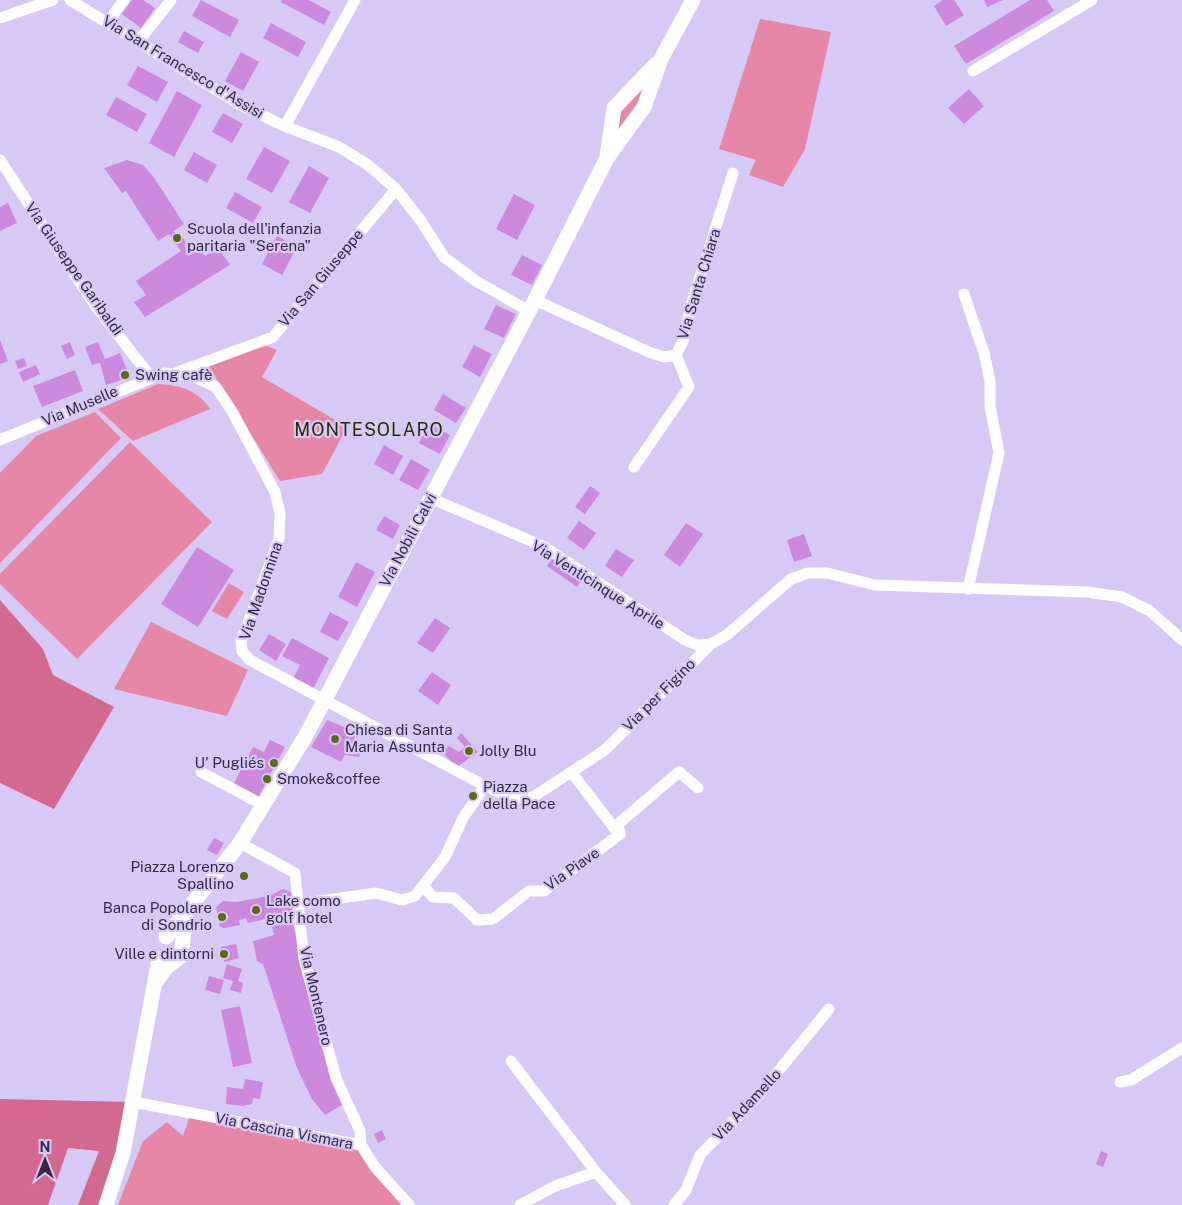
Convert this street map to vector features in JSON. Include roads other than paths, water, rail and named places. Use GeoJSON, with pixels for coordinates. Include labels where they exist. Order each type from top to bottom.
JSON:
{"type":"FeatureCollection","features":[{"type":"Feature","properties":{"kind":"main road","name":"Via Nobili Calvi"},"geometry":{"type":"LineString","coordinates":[[166,937],[186,909],[240,843],[305,737],[607,158],[644,106],[661,59],[692,0]]}},
{"type":"Feature","properties":{"kind":"main road","name":"Via Nobili Calvi"},"geometry":{"type":"LineString","coordinates":[[607,158],[614,108],[661,59]]}},
{"type":"Feature","properties":{"kind":"main road"},"geometry":{"type":"LineString","coordinates":[[106,1205],[123,1153],[153,987],[166,960],[181,956],[186,909]]}},
{"type":"Feature","properties":{"kind":"main road"},"geometry":{"type":"LineString","coordinates":[[166,960],[157,946],[160,941],[166,937],[174,938],[182,944]]}},
{"type":"Feature","properties":{"kind":"street"},"geometry":{"type":"LineString","coordinates":[[0,18],[53,0]]}},
{"type":"Feature","properties":{"kind":"street","name":"Via San Francesco d'Assisi"},"geometry":{"type":"LineString","coordinates":[[70,0],[241,105],[286,126],[339,147],[368,165],[396,189],[421,221],[444,257],[476,281],[650,353],[665,357],[676,355]]}},
{"type":"Feature","properties":{"kind":"street"},"geometry":{"type":"LineString","coordinates":[[107,23],[124,0]]}},
{"type":"Feature","properties":{"kind":"street"},"geometry":{"type":"LineString","coordinates":[[138,42],[171,0]]}},
{"type":"Feature","properties":{"kind":"street"},"geometry":{"type":"LineString","coordinates":[[286,126],[355,0]]}},
{"type":"Feature","properties":{"kind":"street"},"geometry":{"type":"LineString","coordinates":[[973,71],[1084,2]]}},
{"type":"Feature","properties":{"kind":"street","name":"Via Giuseppe Garibaldi"},"geometry":{"type":"LineString","coordinates":[[0,160],[94,304],[150,376]]}},
{"type":"Feature","properties":{"kind":"street","name":"Via Santa Chiara"},"geometry":{"type":"LineString","coordinates":[[634,467],[689,387],[676,355],[684,341],[691,305],[733,173]]}},
{"type":"Feature","properties":{"kind":"street","name":"Via San Giuseppe"},"geometry":{"type":"LineString","coordinates":[[178,372],[272,337],[396,189]]}},
{"type":"Feature","properties":{"kind":"street"},"geometry":{"type":"LineString","coordinates":[[964,294],[984,353],[990,381],[990,406],[999,453],[968,589]]}},
{"type":"Feature","properties":{"kind":"street","name":"Via Muselle"},"geometry":{"type":"LineString","coordinates":[[0,440],[150,376],[164,372],[178,372],[193,376],[216,388],[233,413]]}},
{"type":"Feature","properties":{"kind":"street","name":"Via Madonnina"},"geometry":{"type":"LineString","coordinates":[[233,413],[275,492],[280,514],[279,539],[241,641],[242,652],[250,660],[485,786]]}},
{"type":"Feature","properties":{"kind":"street","name":"Via Venticinque Aprile"},"geometry":{"type":"LineString","coordinates":[[430,498],[545,547],[685,640],[697,645],[711,644]]}},
{"type":"Feature","properties":{"kind":"street","name":"Via per Figino"},"geometry":{"type":"LineString","coordinates":[[485,786],[515,799],[533,797],[605,750],[711,644],[728,634],[792,579],[808,573],[827,573],[875,585],[1087,592],[1122,597],[1150,611],[1182,640]]}},
{"type":"Feature","properties":{"kind":"street"},"geometry":{"type":"LineString","coordinates":[[201,772],[263,805]]}},
{"type":"Feature","properties":{"kind":"street"},"geometry":{"type":"LineString","coordinates":[[571,772],[620,834]]}},
{"type":"Feature","properties":{"kind":"street","name":"Via Piave"},"geometry":{"type":"LineString","coordinates":[[423,886],[433,897],[454,898],[477,920],[493,919],[529,892],[544,891],[620,834],[618,824],[679,772],[698,788]]}},
{"type":"Feature","properties":{"kind":"street"},"geometry":{"type":"LineString","coordinates":[[299,904],[376,894],[402,900],[415,896],[445,857],[463,818],[485,786]]}},
{"type":"Feature","properties":{"kind":"street","name":"Via Montenero"},"geometry":{"type":"LineString","coordinates":[[240,843],[295,873],[304,959],[336,1078],[360,1132],[361,1145]]}},
{"type":"Feature","properties":{"kind":"street","name":"Via Adamello"},"geometry":{"type":"LineString","coordinates":[[674,1205],[686,1190],[700,1155],[759,1094],[829,1009]]}},
{"type":"Feature","properties":{"kind":"street"},"geometry":{"type":"LineString","coordinates":[[1120,1082],[1132,1080],[1182,1048]]}},
{"type":"Feature","properties":{"kind":"street"},"geometry":{"type":"LineString","coordinates":[[511,1062],[596,1172],[625,1205]]}},
{"type":"Feature","properties":{"kind":"street","name":"Via Cascina Vismara"},"geometry":{"type":"LineString","coordinates":[[133,1102],[361,1145],[376,1167],[409,1205]]}},
{"type":"Feature","properties":{"kind":"street"},"geometry":{"type":"LineString","coordinates":[[520,1205],[555,1186],[596,1172]]}},
{"type":"Feature","properties":{"kind":"place","name":"Scuola dell'infanzia paritaria \"Serena\""},"geometry":{"type":"Point","coordinates":[177,238]}},
{"type":"Feature","properties":{"kind":"place","name":"Swing cafè"},"geometry":{"type":"Point","coordinates":[125,375]}},
{"type":"Feature","properties":{"kind":"place","name":"Chiesa di Santa Maria Assunta"},"geometry":{"type":"Point","coordinates":[335,739]}},
{"type":"Feature","properties":{"kind":"place","name":"Jolly Blu"},"geometry":{"type":"Point","coordinates":[469,751]}},
{"type":"Feature","properties":{"kind":"place","name":"U' Pugliés"},"geometry":{"type":"Point","coordinates":[274,763]}},
{"type":"Feature","properties":{"kind":"place","name":"Smoke&coffee"},"geometry":{"type":"Point","coordinates":[267,779]}},
{"type":"Feature","properties":{"kind":"place","name":"Piazza della Pace"},"geometry":{"type":"Point","coordinates":[473,796]}},
{"type":"Feature","properties":{"kind":"place","name":"Piazza Lorenzo Spallino"},"geometry":{"type":"Point","coordinates":[244,876]}},
{"type":"Feature","properties":{"kind":"place","name":"Lake como golf hotel"},"geometry":{"type":"Point","coordinates":[256,910]}},
{"type":"Feature","properties":{"kind":"place","name":"Banca Popolare di Sondrio"},"geometry":{"type":"Point","coordinates":[222,917]}},
{"type":"Feature","properties":{"kind":"place","name":"Ville e dintorni"},"geometry":{"type":"Point","coordinates":[224,954]}},
{"type":"Feature","properties":{"kind":"district","name":"MONTESOLARO"},"geometry":{"type":"Point","coordinates":[369,430]}}]}
